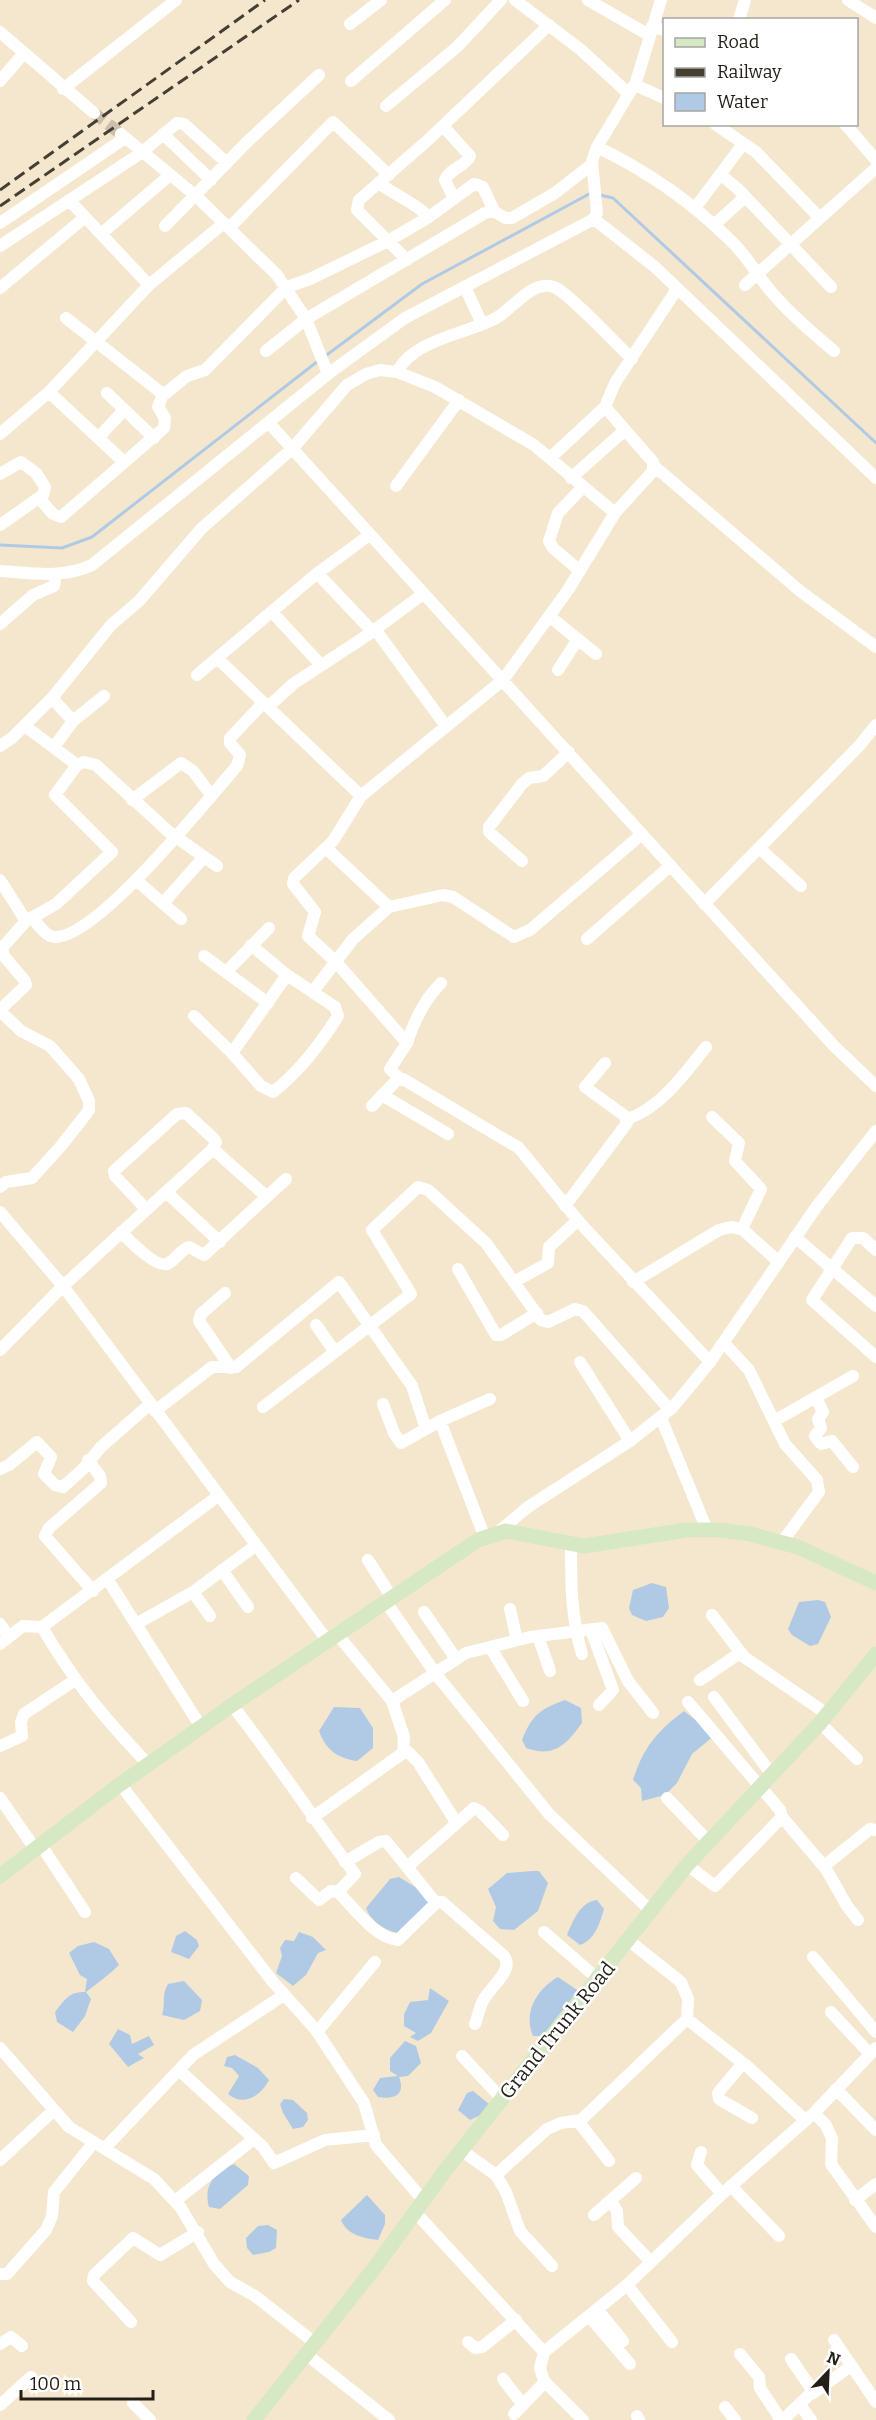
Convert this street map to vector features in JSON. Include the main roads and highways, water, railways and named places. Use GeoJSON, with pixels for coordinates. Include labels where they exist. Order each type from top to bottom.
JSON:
{"type":"FeatureCollection","features":[{"type":"Feature","properties":{"kind":"main road"},"geometry":{"type":"LineString","coordinates":[[0,1876],[120,1784],[232,1705],[332,1637],[489,1537],[506,1532],[528,1534],[584,1546],[686,1530],[750,1534],[798,1547],[875,1580]]}},
{"type":"Feature","properties":{"kind":"main road","name":"Grand Trunk Road"},"geometry":{"type":"LineString","coordinates":[[254,2420],[461,2150],[687,1865],[823,1719],[876,1654]]}},
{"type":"Feature","properties":{"kind":"water"},"geometry":{"type":"Polygon","coordinates":[[[652,1583],[666,1587],[669,1608],[663,1617],[646,1621],[632,1615],[629,1608],[633,1590],[652,1583]]]}},
{"type":"Feature","properties":{"kind":"water"},"geometry":{"type":"Polygon","coordinates":[[[818,1600],[825,1602],[831,1617],[818,1644],[810,1646],[792,1635],[788,1629],[799,1602],[818,1600]]]}},
{"type":"Feature","properties":{"kind":"water"},"geometry":{"type":"Polygon","coordinates":[[[565,1700],[581,1708],[582,1723],[576,1731],[558,1748],[536,1751],[526,1748],[522,1740],[533,1719],[543,1710],[565,1700]]]}},
{"type":"Feature","properties":{"kind":"water"},"geometry":{"type":"Polygon","coordinates":[[[334,1707],[360,1708],[373,1728],[373,1748],[357,1761],[333,1752],[319,1731],[334,1707]]]}},
{"type":"Feature","properties":{"kind":"water"},"geometry":{"type":"Polygon","coordinates":[[[684,1711],[715,1735],[692,1754],[677,1783],[665,1795],[642,1801],[641,1788],[633,1780],[641,1759],[659,1733],[684,1711]]]}},
{"type":"Feature","properties":{"kind":"water"},"geometry":{"type":"Polygon","coordinates":[[[539,1871],[548,1883],[538,1911],[514,1930],[500,1929],[493,1921],[496,1907],[488,1889],[507,1873],[539,1871]]]}},
{"type":"Feature","properties":{"kind":"water"},"geometry":{"type":"Polygon","coordinates":[[[399,1877],[428,1895],[428,1907],[403,1933],[381,1926],[366,1908],[390,1879],[399,1877]]]}},
{"type":"Feature","properties":{"kind":"water"},"geometry":{"type":"Polygon","coordinates":[[[597,1900],[604,1909],[601,1920],[590,1939],[580,1945],[567,1935],[582,1908],[597,1900]]]}},
{"type":"Feature","properties":{"kind":"water"},"geometry":{"type":"Polygon","coordinates":[[[185,1931],[197,1940],[199,1946],[189,1959],[171,1952],[176,1936],[185,1931]]]}},
{"type":"Feature","properties":{"kind":"water"},"geometry":{"type":"Polygon","coordinates":[[[299,1932],[313,1937],[326,1950],[318,1953],[306,1975],[293,1986],[276,1973],[282,1956],[280,1948],[285,1940],[294,1941],[299,1932]]]}},
{"type":"Feature","properties":{"kind":"water"},"geometry":{"type":"Polygon","coordinates":[[[94,1942],[109,1949],[119,1965],[86,1992],[91,1999],[85,2016],[73,2032],[57,2022],[55,2012],[71,1995],[85,1992],[87,1979],[80,1975],[69,1953],[78,1946],[94,1942]]]}},
{"type":"Feature","properties":{"kind":"water"},"geometry":{"type":"Polygon","coordinates":[[[558,1977],[580,1992],[546,2036],[533,2036],[530,2018],[534,2002],[544,1988],[558,1977]]]}},
{"type":"Feature","properties":{"kind":"water"},"geometry":{"type":"Polygon","coordinates":[[[184,1981],[202,2000],[200,2011],[184,2020],[162,2015],[168,1984],[184,1981]]]}},
{"type":"Feature","properties":{"kind":"water"},"geometry":{"type":"Polygon","coordinates":[[[430,1988],[449,2001],[431,2033],[418,2041],[410,2037],[416,2033],[404,2026],[404,2014],[410,2002],[428,2000],[430,1988]]]}},
{"type":"Feature","properties":{"kind":"water"},"geometry":{"type":"Polygon","coordinates":[[[118,2029],[130,2035],[132,2044],[149,2036],[154,2045],[138,2054],[144,2058],[128,2067],[109,2044],[118,2029]]]}},
{"type":"Feature","properties":{"kind":"water"},"geometry":{"type":"Polygon","coordinates":[[[405,2041],[416,2046],[421,2063],[408,2076],[399,2077],[401,2088],[397,2095],[389,2098],[378,2097],[373,2090],[380,2078],[398,2076],[390,2071],[390,2058],[405,2041]]]}},
{"type":"Feature","properties":{"kind":"water"},"geometry":{"type":"Polygon","coordinates":[[[235,2055],[258,2068],[269,2080],[261,2091],[245,2100],[228,2094],[239,2076],[232,2068],[224,2066],[227,2057],[235,2055]]]}},
{"type":"Feature","properties":{"kind":"water"},"geometry":{"type":"Polygon","coordinates":[[[473,2091],[489,2104],[487,2112],[470,2120],[458,2110],[467,2093],[473,2091]]]}},
{"type":"Feature","properties":{"kind":"water"},"geometry":{"type":"Polygon","coordinates":[[[284,2099],[293,2100],[307,2113],[308,2120],[303,2127],[293,2129],[280,2104],[284,2099]]]}},
{"type":"Feature","properties":{"kind":"water"},"geometry":{"type":"Polygon","coordinates":[[[234,2164],[249,2176],[248,2185],[220,2209],[209,2207],[208,2192],[212,2180],[221,2171],[234,2164]]]}},
{"type":"Feature","properties":{"kind":"water"},"geometry":{"type":"Polygon","coordinates":[[[367,2195],[385,2215],[385,2224],[378,2240],[361,2237],[351,2232],[341,2220],[367,2195]]]}},
{"type":"Feature","properties":{"kind":"water"},"geometry":{"type":"Polygon","coordinates":[[[268,2225],[277,2230],[276,2248],[253,2255],[247,2248],[246,2238],[258,2226],[268,2225]]]}},
{"type":"Feature","properties":{"kind":"waterway"},"geometry":{"type":"LineString","coordinates":[[324,357],[422,284],[591,193]]}},
{"type":"Feature","properties":{"kind":"waterway"},"geometry":{"type":"LineString","coordinates":[[600,195],[613,198],[876,443]]}},
{"type":"Feature","properties":{"kind":"waterway"},"geometry":{"type":"LineString","coordinates":[[0,545],[62,548],[92,537],[318,361]]}},
{"type":"Feature","properties":{"kind":"tunnel"},"geometry":{"type":"LineString","coordinates":[[94,113],[121,134]]}},
{"type":"Feature","properties":{"kind":"railway"},"geometry":{"type":"LineString","coordinates":[[0,190],[265,0]]}},
{"type":"Feature","properties":{"kind":"railway"},"geometry":{"type":"LineString","coordinates":[[0,206],[299,0]]}}]}
